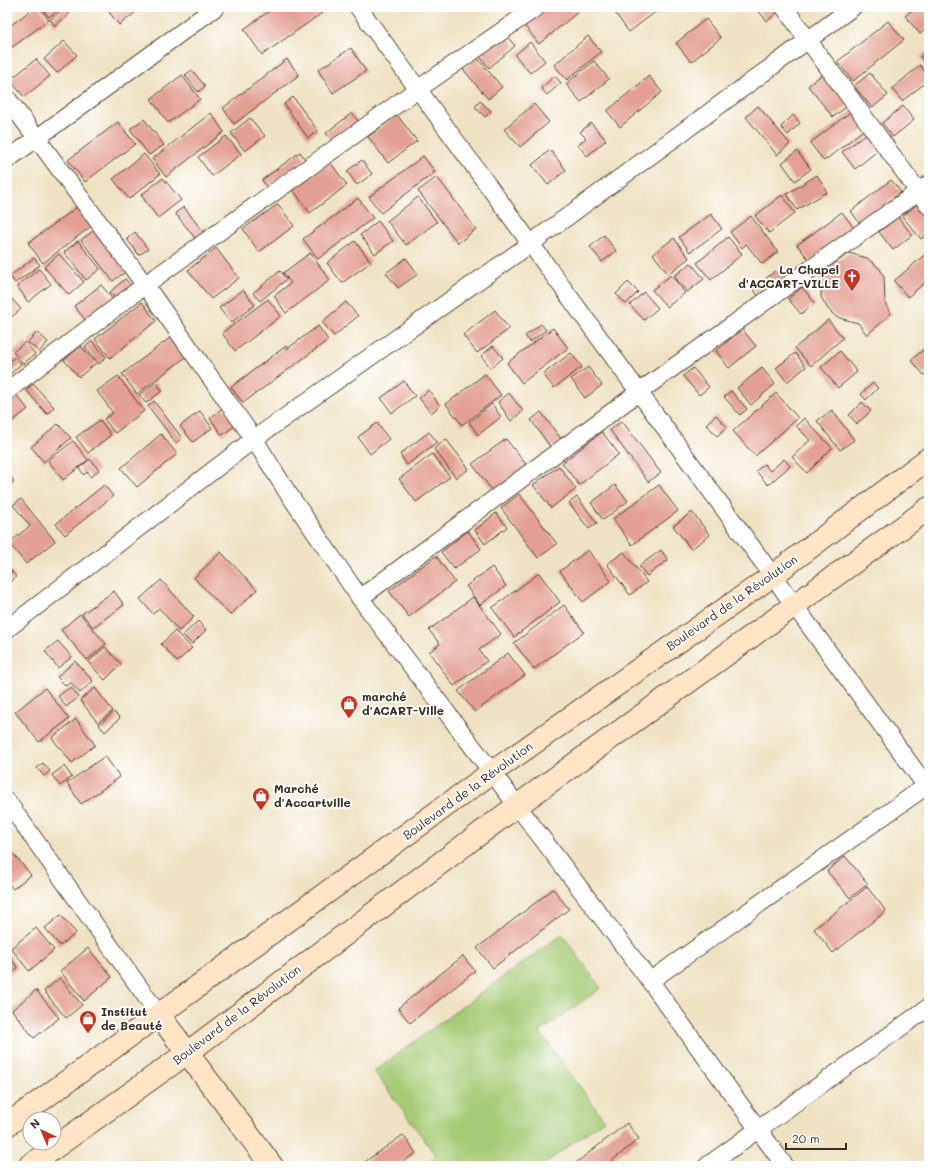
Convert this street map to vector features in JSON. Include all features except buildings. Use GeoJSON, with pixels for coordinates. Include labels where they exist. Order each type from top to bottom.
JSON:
{"type":"FeatureCollection","features":[{"type":"Feature","properties":{"kind":"main road","name":"Boulevard de la Révolution"},"geometry":{"type":"LineString","coordinates":[[7,1125],[491,773],[772,576],[929,458]]}},
{"type":"Feature","properties":{"kind":"main road","name":"Boulevard de la Révolution"},"geometry":{"type":"LineString","coordinates":[[29,1166],[187,1053],[518,805],[795,607],[929,508]]}},
{"type":"Feature","properties":{"kind":"main road"},"geometry":{"type":"LineString","coordinates":[[159,1015],[272,1166]]}},
{"type":"Feature","properties":{"kind":"street"},"geometry":{"type":"LineString","coordinates":[[7,160],[216,7]]}},
{"type":"Feature","properties":{"kind":"street"},"geometry":{"type":"LineString","coordinates":[[358,7],[772,576],[928,786],[650,981]]}},
{"type":"Feature","properties":{"kind":"street"},"geometry":{"type":"LineString","coordinates":[[7,391],[145,285],[418,89],[537,7]]}},
{"type":"Feature","properties":{"kind":"street"},"geometry":{"type":"LineString","coordinates":[[784,7],[807,40],[924,188],[929,206]]}},
{"type":"Feature","properties":{"kind":"street"},"geometry":{"type":"LineString","coordinates":[[7,629],[254,439],[530,244],[853,7]]}},
{"type":"Feature","properties":{"kind":"street"},"geometry":{"type":"LineString","coordinates":[[7,98],[36,140],[145,285],[254,439],[286,490],[360,598],[491,773],[518,805],[650,981],[785,1166]]}},
{"type":"Feature","properties":{"kind":"street"},"geometry":{"type":"LineString","coordinates":[[360,598],[639,392],[924,188]]}},
{"type":"Feature","properties":{"kind":"street"},"geometry":{"type":"LineString","coordinates":[[7,801],[159,1015]]}},
{"type":"Feature","properties":{"kind":"street"},"geometry":{"type":"LineString","coordinates":[[707,1166],[929,1007]]}},
{"type":"Feature","properties":{"kind":"green space"},"geometry":{"type":"Polygon","coordinates":[[[562,934],[601,988],[540,1032],[604,1120],[541,1166],[422,1166],[436,1156],[374,1071],[562,934]]]}},
{"type":"Feature","properties":{"kind":"place","name":"La Chapel d'ACCART-VILLE"},"geometry":{"type":"Point","coordinates":[852,292]}},
{"type":"Feature","properties":{"kind":"place","name":"marché d'ACART-Ville"},"geometry":{"type":"Point","coordinates":[349,719]}},
{"type":"Feature","properties":{"kind":"place","name":"Marché d'Accartville"},"geometry":{"type":"Point","coordinates":[261,811]}},
{"type":"Feature","properties":{"kind":"place","name":"Institut de Beauté"},"geometry":{"type":"Point","coordinates":[88,1034]}}]}
